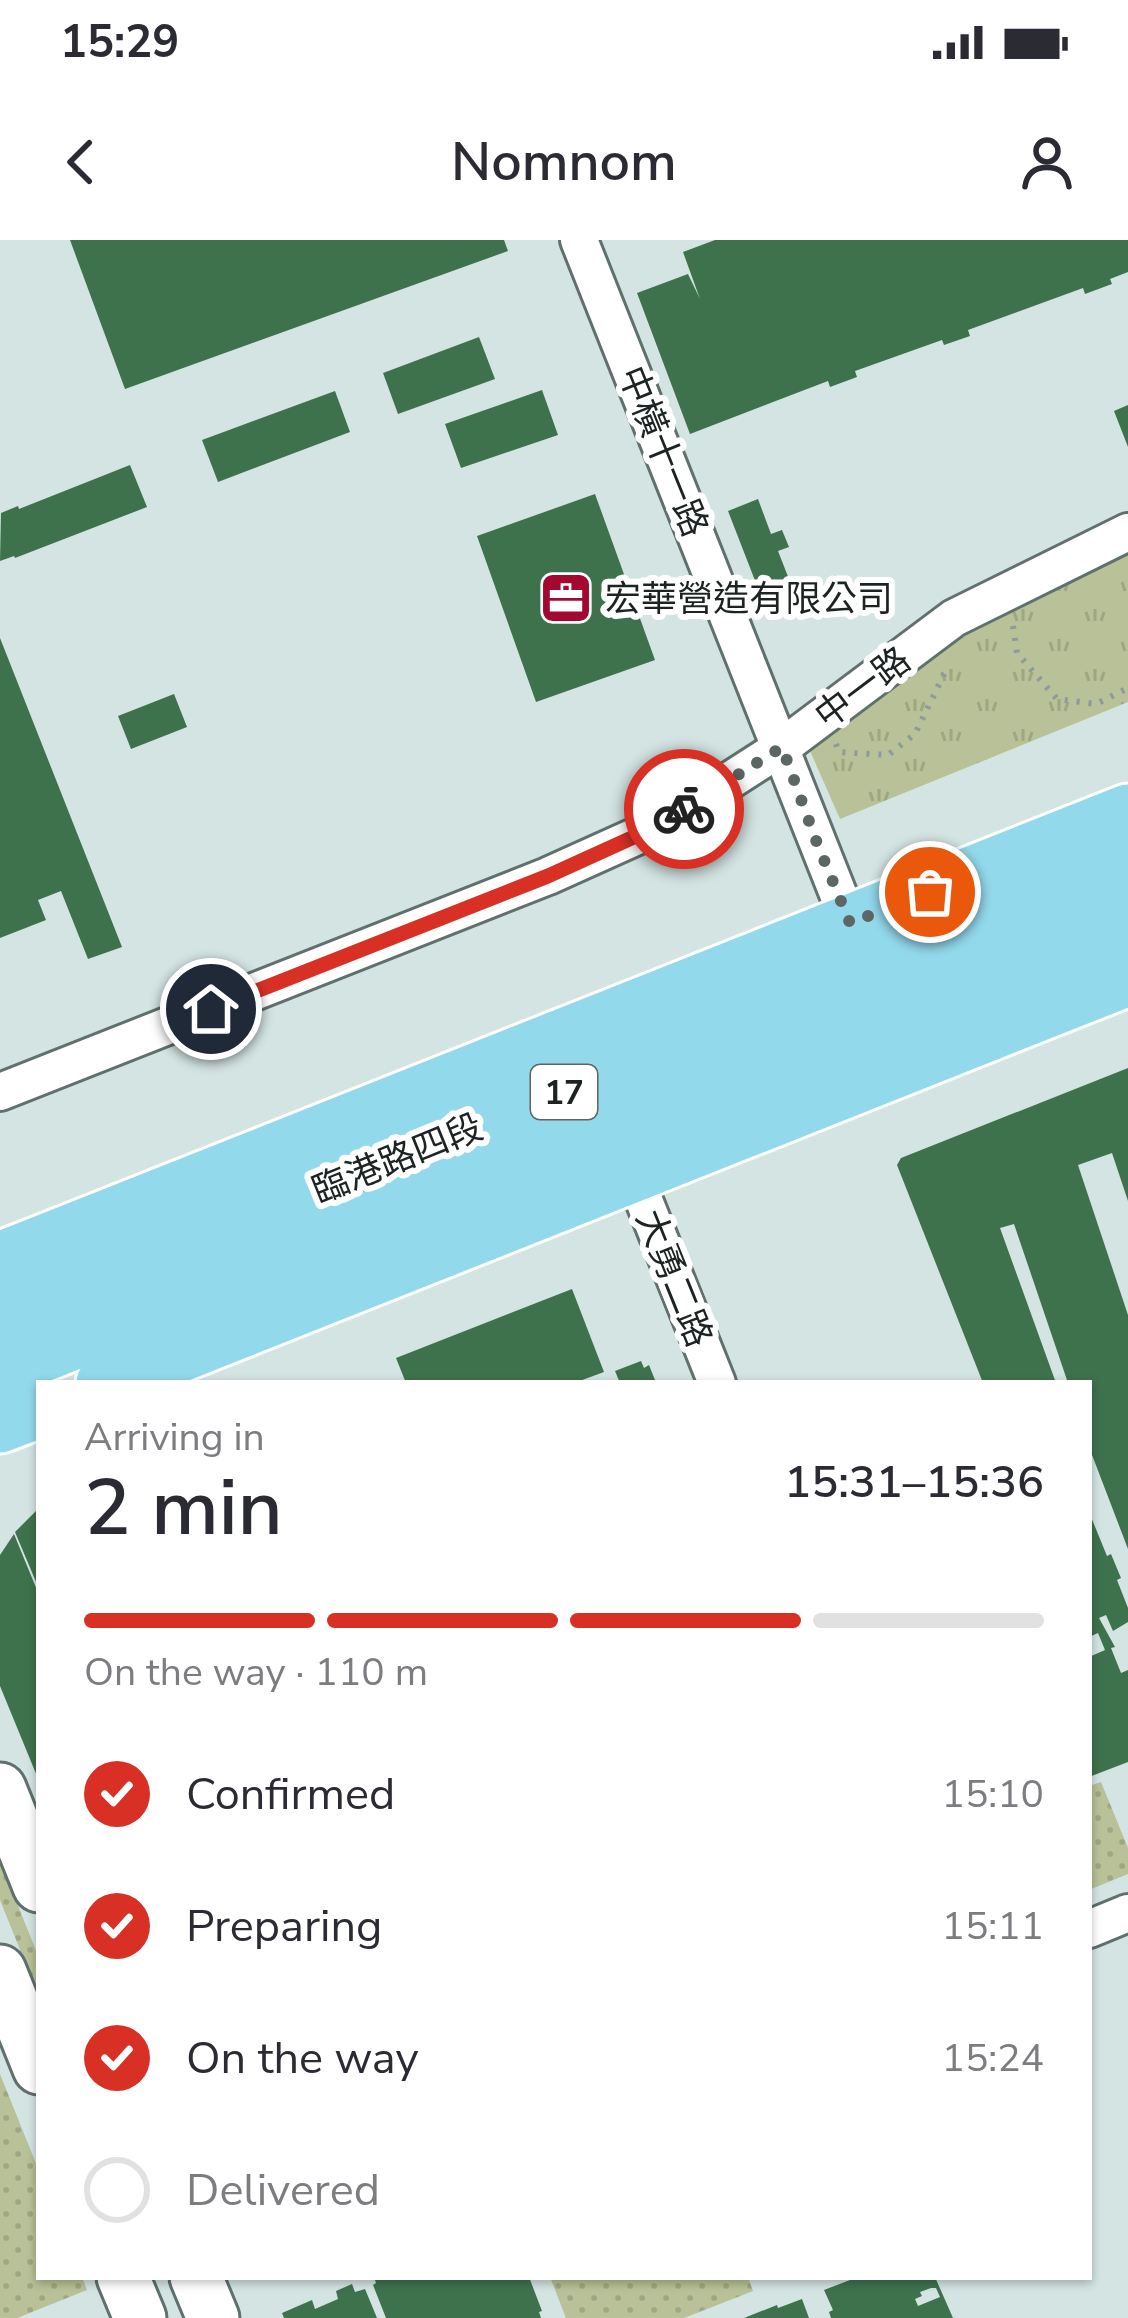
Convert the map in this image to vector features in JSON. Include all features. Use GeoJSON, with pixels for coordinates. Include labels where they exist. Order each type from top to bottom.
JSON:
{"type":"FeatureCollection","features":[{"type":"Feature","properties":{"kind":"main road","name":"臨港路四段"},"geometry":{"type":"LineString","coordinates":[[112,1380],[633,1173],[1128,813]]}},
{"type":"Feature","properties":{"kind":"main road","name":"臨港路四段"},"geometry":{"type":"LineString","coordinates":[[0,1370],[878,994],[1128,868]]}},
{"type":"Feature","properties":{"kind":"main road","name":"臨港路四段"},"geometry":{"type":"LineString","coordinates":[[0,1261],[1128,922]]}},
{"type":"Feature","properties":{"kind":"main road","name":"臨港路四段"},"geometry":{"type":"LineString","coordinates":[[0,1316],[878,994],[1128,977]]}},
{"type":"Feature","properties":{"kind":"main road"},"geometry":{"type":"LineString","coordinates":[[0,1424],[36,1410]]}},
{"type":"Feature","properties":{"kind":"street","name":"中橫十一路"},"geometry":{"type":"LineString","coordinates":[[579,240],[878,994]]}},
{"type":"Feature","properties":{"kind":"street","name":"中一路"},"geometry":{"type":"LineString","coordinates":[[0,1092],[548,876],[658,826],[782,747],[954,618],[1128,532]]}},
{"type":"Feature","properties":{"kind":"street","name":"大勇二路"},"geometry":{"type":"LineString","coordinates":[[633,1173],[716,1380]]}},
{"type":"Feature","properties":{"kind":"street"},"geometry":{"type":"LineString","coordinates":[[0,1789],[36,1879]]}},
{"type":"Feature","properties":{"kind":"street"},"geometry":{"type":"LineString","coordinates":[[1092,1928],[1128,1913]]}},
{"type":"Feature","properties":{"kind":"street"},"geometry":{"type":"LineString","coordinates":[[0,1971],[36,2061]]}},
{"type":"Feature","properties":{"kind":"path"},"geometry":{"type":"LineString","coordinates":[[1011,614],[1017,653],[1057,700],[1096,704],[1128,688]]}},
{"type":"Feature","properties":{"kind":"green space"},"geometry":{"type":"Polygon","coordinates":[[[1128,550],[1128,702],[840,819],[807,744],[985,618],[1128,550]]]}},
{"type":"Feature","properties":{"kind":"green space"},"geometry":{"type":"Polygon","coordinates":[[[1101,1782],[1128,1848],[1128,1874],[1092,1889],[1092,1785],[1101,1782]]]}},
{"type":"Feature","properties":{"kind":"green space"},"geometry":{"type":"Polygon","coordinates":[[[0,1861],[36,1951],[36,1990],[0,1900],[0,1861]]]}},
{"type":"Feature","properties":{"kind":"green space"},"geometry":{"type":"Polygon","coordinates":[[[0,2074],[36,2164],[36,2280],[83,2280],[87,2290],[17,2318],[0,2318],[0,2074]]]}},
{"type":"Feature","properties":{"kind":"green space"},"geometry":{"type":"Polygon","coordinates":[[[551,2280],[749,2280],[753,2291],[684,2318],[566,2318],[551,2280]]]}},
{"type":"Feature","properties":{"kind":"building"},"geometry":{"type":"Polygon","coordinates":[[[70,240],[504,240],[508,251],[125,389],[70,240]]]}},
{"type":"Feature","properties":{"kind":"building"},"geometry":{"type":"Polygon","coordinates":[[[715,240],[1128,240],[1128,272],[1085,294],[1083,288],[968,330],[970,336],[944,345],[942,340],[855,371],[857,377],[830,387],[828,381],[690,434],[637,293],[688,274],[700,299],[683,252],[715,240]]]}},
{"type":"Feature","properties":{"kind":"building"},"geometry":{"type":"Polygon","coordinates":[[[479,337],[495,379],[398,414],[383,373],[479,337]]]}},
{"type":"Feature","properties":{"kind":"building"},"geometry":{"type":"Polygon","coordinates":[[[542,390],[558,435],[461,468],[445,424],[542,390]]]}},
{"type":"Feature","properties":{"kind":"building"},"geometry":{"type":"Polygon","coordinates":[[[335,391],[350,432],[218,482],[202,440],[335,391]]]}},
{"type":"Feature","properties":{"kind":"building"},"geometry":{"type":"Polygon","coordinates":[[[1128,405],[1128,447],[1114,411],[1128,405]]]}},
{"type":"Feature","properties":{"kind":"building"},"geometry":{"type":"Polygon","coordinates":[[[130,465],[147,507],[0,561],[1,513],[130,465]]]}},
{"type":"Feature","properties":{"kind":"building","name":"宏華營造有限公司"},"geometry":{"type":"Polygon","coordinates":[[[595,494],[655,660],[536,702],[477,536],[595,494]]]}},
{"type":"Feature","properties":{"kind":"building"},"geometry":{"type":"Polygon","coordinates":[[[758,499],[771,534],[782,530],[789,547],[778,551],[796,597],[766,609],[728,511],[758,499]]]}},
{"type":"Feature","properties":{"kind":"building"},"geometry":{"type":"Polygon","coordinates":[[[0,638],[122,947],[88,959],[61,891],[38,900],[46,920],[0,938],[0,638]]]}},
{"type":"Feature","properties":{"kind":"building"},"geometry":{"type":"Polygon","coordinates":[[[174,694],[187,727],[131,749],[118,716],[174,694]]]}},
{"type":"Feature","properties":{"kind":"building"},"geometry":{"type":"Polygon","coordinates":[[[1128,1068],[1128,1201],[1112,1153],[1078,1165],[1128,1315],[1128,1549],[1092,1455],[1092,1380],[1067,1380],[1014,1224],[1000,1228],[1055,1380],[982,1380],[897,1165],[901,1158],[1128,1068]]]}},
{"type":"Feature","properties":{"kind":"building"},"geometry":{"type":"Polygon","coordinates":[[[572,1289],[604,1372],[582,1380],[405,1380],[396,1358],[572,1289]]]}},
{"type":"Feature","properties":{"kind":"building"},"geometry":{"type":"Polygon","coordinates":[[[641,1361],[644,1368],[649,1365],[655,1380],[619,1380],[615,1371],[641,1361]]]}},
{"type":"Feature","properties":{"kind":"building"},"geometry":{"type":"Polygon","coordinates":[[[36,1511],[36,1582],[15,1532],[36,1511]]]}},
{"type":"Feature","properties":{"kind":"building"},"geometry":{"type":"Polygon","coordinates":[[[1092,1519],[1121,1578],[1117,1580],[1128,1608],[1128,1622],[1113,1631],[1106,1615],[1099,1618],[1115,1647],[1111,1648],[1121,1673],[1128,1670],[1128,1762],[1092,1776],[1092,1656],[1105,1650],[1098,1633],[1092,1636],[1092,1519]]]}},
{"type":"Feature","properties":{"kind":"building"},"geometry":{"type":"Polygon","coordinates":[[[14,1534],[36,1588],[36,1774],[0,1686],[0,1555],[14,1534]]]}},
{"type":"Feature","properties":{"kind":"building"},"geometry":{"type":"Polygon","coordinates":[[[530,2280],[541,2318],[386,2318],[376,2283],[530,2280]]]}},
{"type":"Feature","properties":{"kind":"building"},"geometry":{"type":"Polygon","coordinates":[[[850,2280],[936,2280],[953,2318],[831,2318],[833,2310],[824,2290],[850,2280]],[[931,2288],[915,2299],[918,2306],[940,2297],[931,2288]]]}},
{"type":"Feature","properties":{"kind":"building"},"geometry":{"type":"Polygon","coordinates":[[[352,2284],[355,2292],[365,2289],[377,2318],[284,2318],[282,2313],[312,2300],[315,2309],[338,2299],[336,2291],[352,2284]]]}},
{"type":"Feature","properties":{"kind":"building"},"geometry":{"type":"Polygon","coordinates":[[[802,2299],[809,2318],[744,2318],[777,2305],[802,2299]]]}},
{"type":"Feature","properties":{"kind":"way so far"},"geometry":{"type":"LineString","coordinates":[[684,809],[782,747],[850,923],[930,892]]}},
{"type":"Feature","properties":{"kind":"place","name":"宏華營造有限公司"},"geometry":{"type":"Point","coordinates":[566,598]}},
{"type":"Feature","properties":{"kind":"route"},"geometry":{"type":"LineString","coordinates":[[211,1009],[548,876],[658,826],[684,809]]}}]}
